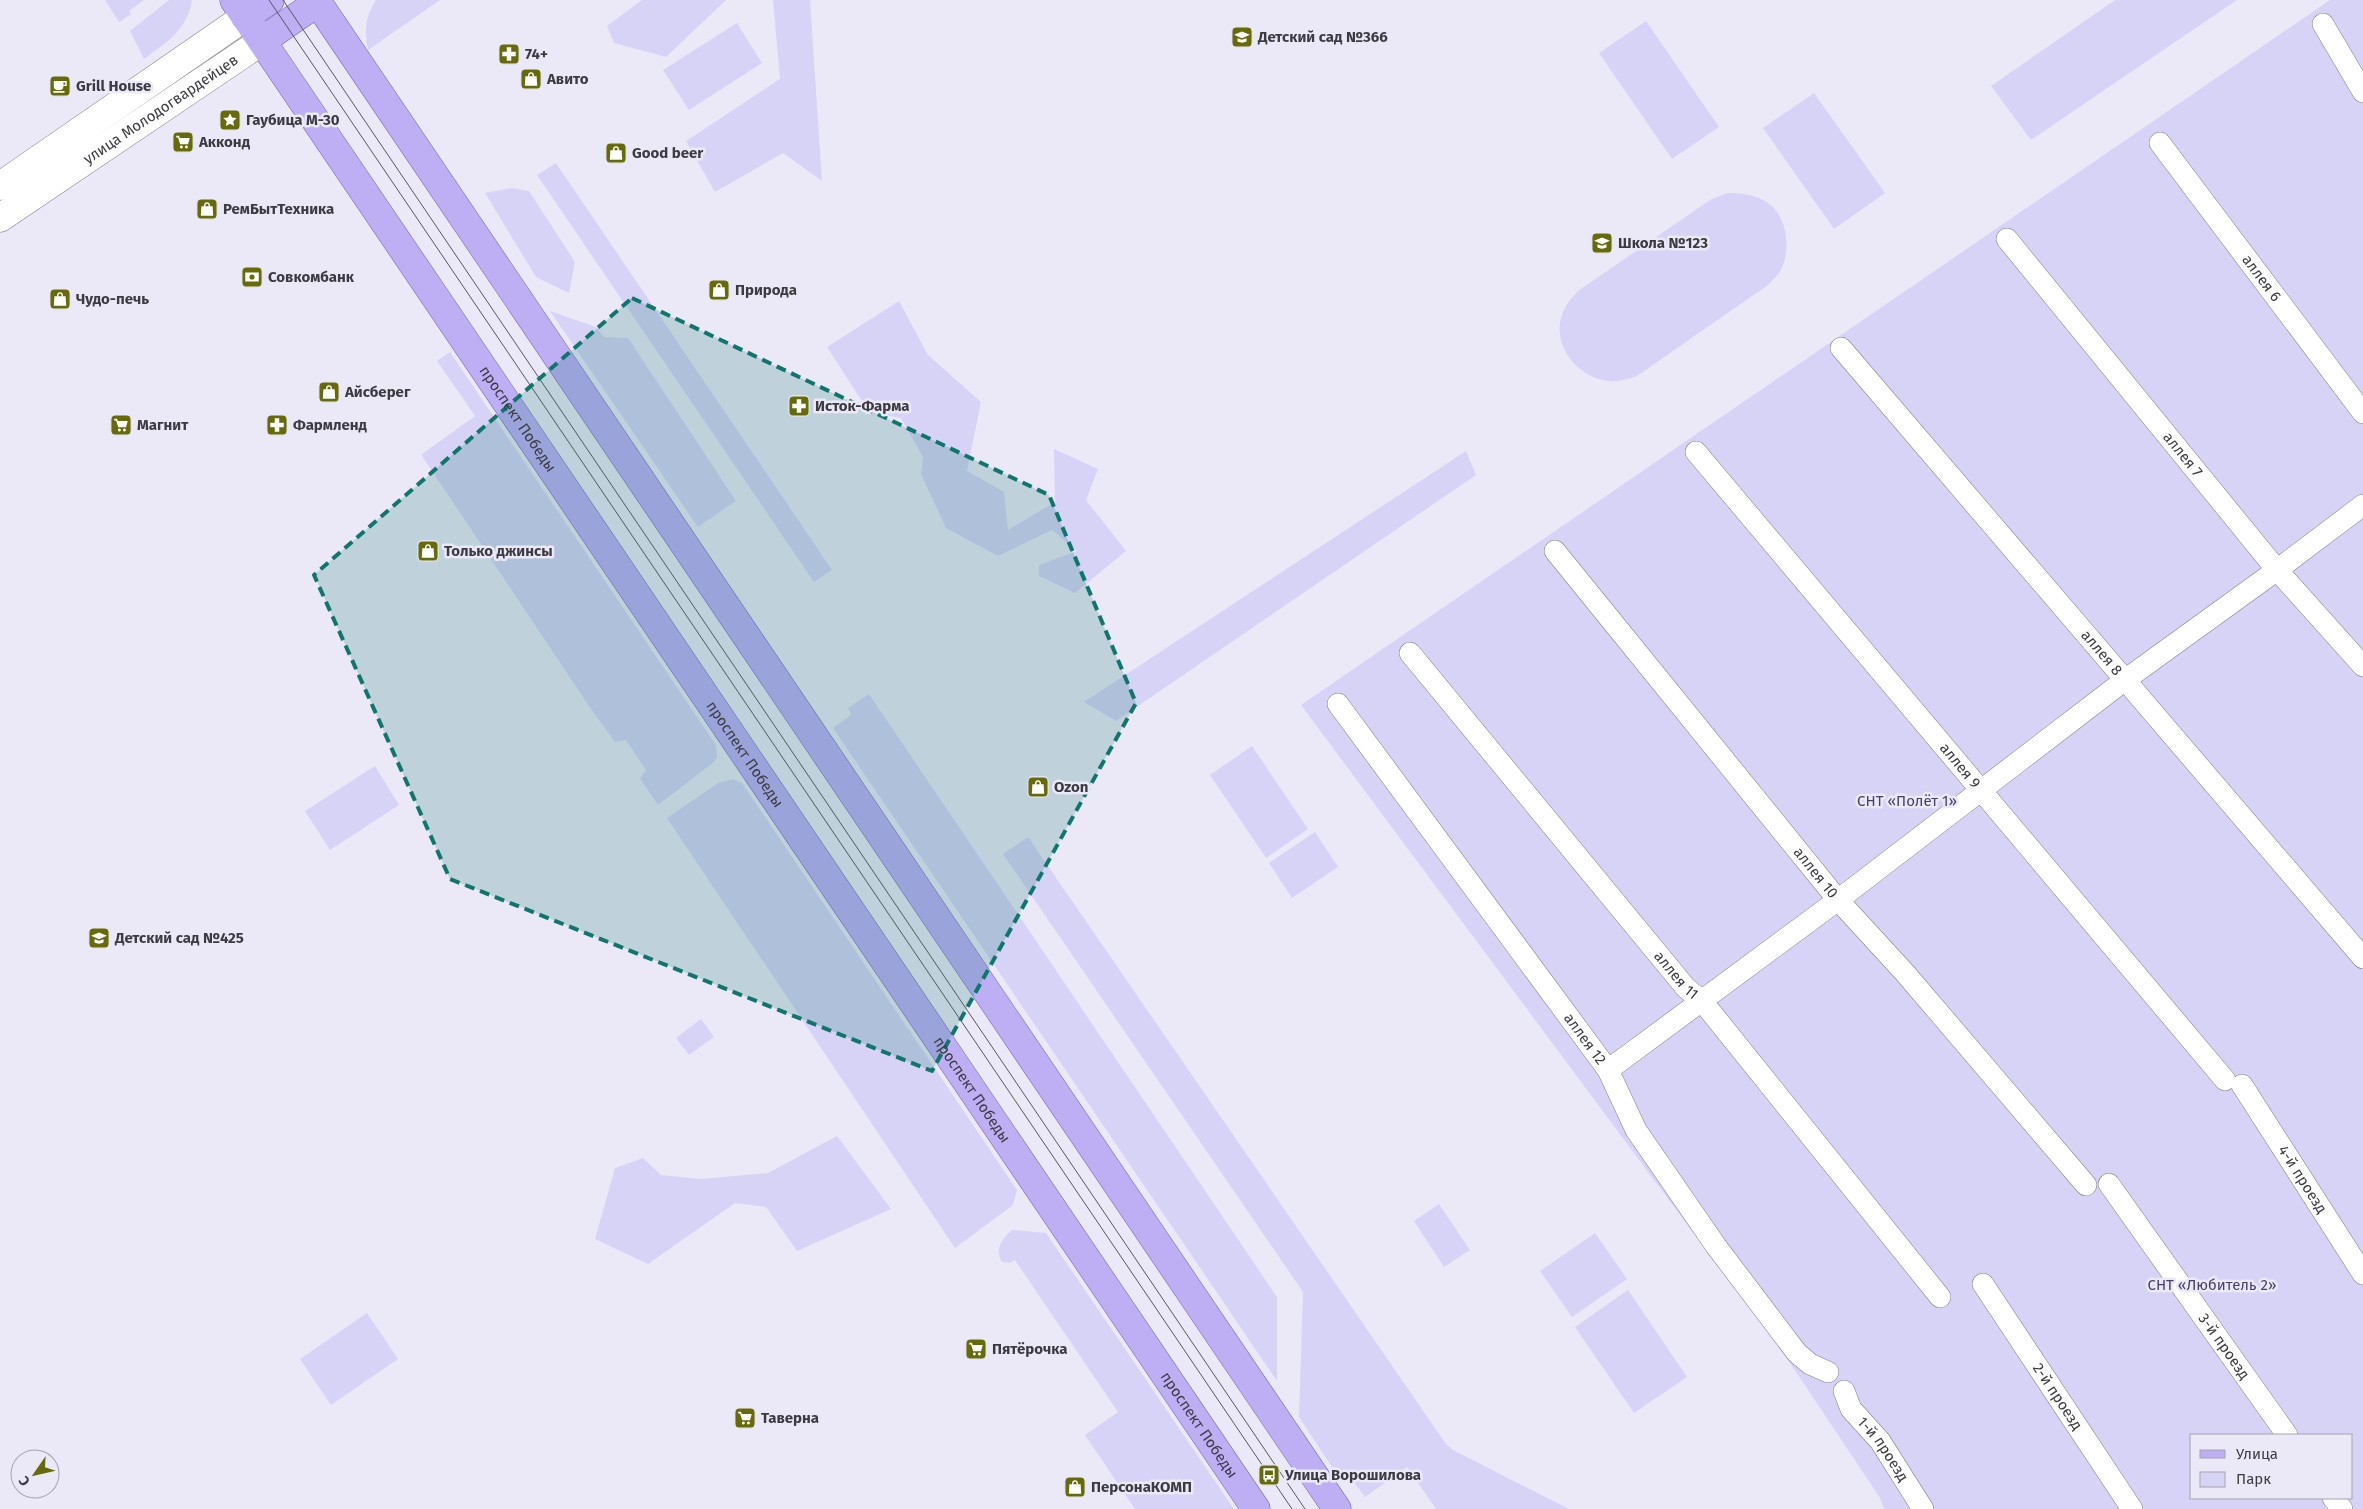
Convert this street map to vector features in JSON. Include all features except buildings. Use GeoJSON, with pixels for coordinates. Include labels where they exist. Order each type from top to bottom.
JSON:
{"type":"FeatureCollection","features":[{"type":"Feature","properties":{"kind":"main road","name":"улица Молодогвардейцев"},"geometry":{"type":"LineString","coordinates":[[0,186],[239,8],[270,0]]}},
{"type":"Feature","properties":{"kind":"main road","name":"улица Молодогвардейцев"},"geometry":{"type":"LineString","coordinates":[[0,218],[318,1]]}},
{"type":"Feature","properties":{"kind":"main road"},"geometry":{"type":"LineString","coordinates":[[318,1],[1337,1509]]}},
{"type":"Feature","properties":{"kind":"main road","name":"проспект Победы"},"geometry":{"type":"LineString","coordinates":[[239,8],[1256,1509]]}},
{"type":"Feature","properties":{"kind":"street"},"geometry":{"type":"LineString","coordinates":[[2323,24],[2363,92]]}},
{"type":"Feature","properties":{"kind":"street","name":"аллея 6"},"geometry":{"type":"LineString","coordinates":[[2160,143],[2363,413]]}},
{"type":"Feature","properties":{"kind":"street","name":"аллея 7"},"geometry":{"type":"LineString","coordinates":[[2007,239],[2278,570],[2363,666]]}},
{"type":"Feature","properties":{"kind":"street","name":"аллея 8"},"geometry":{"type":"LineString","coordinates":[[1841,348],[2363,958]]}},
{"type":"Feature","properties":{"kind":"street","name":"аллея 9"},"geometry":{"type":"LineString","coordinates":[[1696,452],[1980,791],[2233,1083]]}},
{"type":"Feature","properties":{"kind":"street"},"geometry":{"type":"LineString","coordinates":[[1608,1070],[1838,900],[2125,680],[2278,570],[2363,505]]}},
{"type":"Feature","properties":{"kind":"street","name":"аллея 10"},"geometry":{"type":"LineString","coordinates":[[1555,551],[1838,900],[1905,973],[2086,1185]]}},
{"type":"Feature","properties":{"kind":"street","name":"аллея 11"},"geometry":{"type":"LineString","coordinates":[[1410,653],[1686,988],[1702,1001],[1940,1297]]}},
{"type":"Feature","properties":{"kind":"street","name":"аллея 12"},"geometry":{"type":"LineString","coordinates":[[1338,704],[1608,1070],[1636,1130],[1716,1246],[1797,1352],[1810,1364],[1828,1372]]}},
{"type":"Feature","properties":{"kind":"street","name":"4-й проезд"},"geometry":{"type":"LineString","coordinates":[[2233,1083],[2363,1274]]}},
{"type":"Feature","properties":{"kind":"street","name":"3-й проезд"},"geometry":{"type":"LineString","coordinates":[[2109,1184],[2286,1434]]}},
{"type":"Feature","properties":{"kind":"street","name":"2-й проезд"},"geometry":{"type":"LineString","coordinates":[[1983,1284],[2132,1509]]}},
{"type":"Feature","properties":{"kind":"street","name":"1-й проезд"},"geometry":{"type":"LineString","coordinates":[[1844,1391],[1851,1409],[1880,1441],[1924,1509]]}},
{"type":"Feature","properties":{"kind":"street"},"geometry":{"type":"LineString","coordinates":[[2334,1499],[2342,1509]]}},
{"type":"Feature","properties":{"kind":"highlighted area"},"geometry":{"type":"Polygon","coordinates":[[[632,298],[1049,495],[1136,703],[932,1071],[450,879],[314,575],[632,298]]]}},
{"type":"Feature","properties":{"kind":"green space"},"geometry":{"type":"Polygon","coordinates":[[[105,0],[144,0],[129,11],[131,14],[119,22],[105,0]]]}},
{"type":"Feature","properties":{"kind":"green space"},"geometry":{"type":"Polygon","coordinates":[[[169,0],[192,0],[190,10],[175,34],[144,59],[130,31],[169,0]]]}},
{"type":"Feature","properties":{"kind":"green space"},"geometry":{"type":"Polygon","coordinates":[[[376,0],[440,0],[368,50],[366,24],[376,0]]]}},
{"type":"Feature","properties":{"kind":"green space"},"geometry":{"type":"Polygon","coordinates":[[[642,0],[726,0],[666,57],[614,43],[607,26],[642,0]]]}},
{"type":"Feature","properties":{"kind":"green space"},"geometry":{"type":"Polygon","coordinates":[[[773,0],[810,0],[822,181],[783,153],[715,192],[686,141],[780,79],[773,0]]]}},
{"type":"Feature","properties":{"kind":"green space"},"geometry":{"type":"Polygon","coordinates":[[[2115,0],[2237,0],[2031,140],[1991,86],[2115,0]]]}},
{"type":"Feature","properties":{"kind":"green space","name":"СНТ «Полёт 1»"},"geometry":{"type":"Polygon","coordinates":[[[2330,0],[2363,0],[2363,1509],[1884,1509],[1880,1498],[1790,1363],[1301,705],[2330,0]]]}},
{"type":"Feature","properties":{"kind":"green space"},"geometry":{"type":"Polygon","coordinates":[[[1646,21],[1719,127],[1672,159],[1599,53],[1646,21]]]}},
{"type":"Feature","properties":{"kind":"green space"},"geometry":{"type":"Polygon","coordinates":[[[737,23],[762,63],[689,110],[663,70],[737,23]]]}},
{"type":"Feature","properties":{"kind":"green space"},"geometry":{"type":"Polygon","coordinates":[[[1814,93],[1885,193],[1834,229],[1763,128],[1814,93]]]}},
{"type":"Feature","properties":{"kind":"green space"},"geometry":{"type":"Polygon","coordinates":[[[556,163],[832,570],[814,582],[537,175],[556,163]]]}},
{"type":"Feature","properties":{"kind":"green space"},"geometry":{"type":"Polygon","coordinates":[[[512,188],[529,191],[575,262],[569,293],[536,277],[485,193],[512,188]]]}},
{"type":"Feature","properties":{"kind":"green space"},"geometry":{"type":"Polygon","coordinates":[[[1727,193],[1757,197],[1770,204],[1777,212],[1782,220],[1786,240],[1784,261],[1778,274],[1768,285],[1637,376],[1618,381],[1604,380],[1590,376],[1579,368],[1563,346],[1560,333],[1561,319],[1570,300],[1578,291],[1710,200],[1727,193]]]}},
{"type":"Feature","properties":{"kind":"green space"},"geometry":{"type":"Polygon","coordinates":[[[899,301],[928,355],[981,402],[967,471],[1004,492],[1008,530],[1055,502],[1054,449],[1098,469],[1086,500],[1126,551],[1075,593],[1039,576],[1039,565],[1077,551],[1052,530],[998,556],[946,528],[921,474],[923,457],[901,418],[869,412],[827,347],[899,301]]]}},
{"type":"Feature","properties":{"kind":"green space"},"geometry":{"type":"Polygon","coordinates":[[[550,311],[596,327],[604,337],[628,338],[736,501],[698,527],[550,311]]]}},
{"type":"Feature","properties":{"kind":"green space"},"geometry":{"type":"Polygon","coordinates":[[[450,352],[716,745],[717,757],[714,762],[658,805],[640,779],[646,770],[626,740],[615,742],[589,706],[422,456],[422,454],[475,416],[437,361],[450,352]]]}},
{"type":"Feature","properties":{"kind":"green space"},"geometry":{"type":"Polygon","coordinates":[[[1466,451],[1476,475],[1116,721],[1084,702],[1466,451]]]}},
{"type":"Feature","properties":{"kind":"green space"},"geometry":{"type":"Polygon","coordinates":[[[869,694],[1277,1297],[1277,1381],[833,728],[851,715],[848,708],[869,694]]]}},
{"type":"Feature","properties":{"kind":"green space"},"geometry":{"type":"Polygon","coordinates":[[[1252,746],[1308,829],[1266,858],[1210,775],[1252,746]]]}},
{"type":"Feature","properties":{"kind":"green space"},"geometry":{"type":"Polygon","coordinates":[[[375,766],[399,805],[330,850],[305,811],[375,766]]]}},
{"type":"Feature","properties":{"kind":"green space"},"geometry":{"type":"Polygon","coordinates":[[[733,779],[742,783],[1017,1190],[1013,1205],[955,1248],[667,818],[718,783],[733,779]]]}},
{"type":"Feature","properties":{"kind":"green space"},"geometry":{"type":"Polygon","coordinates":[[[1315,832],[1338,867],[1292,898],[1269,863],[1315,832]]]}},
{"type":"Feature","properties":{"kind":"green space"},"geometry":{"type":"Polygon","coordinates":[[[1028,837],[1446,1444],[1453,1450],[1569,1509],[1436,1509],[1407,1467],[1365,1497],[1353,1481],[1340,1479],[1299,1417],[1303,1292],[1003,854],[1028,837]]]}},
{"type":"Feature","properties":{"kind":"green space"},"geometry":{"type":"Polygon","coordinates":[[[701,1019],[714,1037],[689,1055],[676,1038],[701,1019]]]}},
{"type":"Feature","properties":{"kind":"green space"},"geometry":{"type":"Polygon","coordinates":[[[837,1136],[891,1209],[797,1251],[766,1207],[735,1203],[648,1264],[595,1239],[615,1168],[643,1158],[661,1175],[701,1179],[768,1173],[837,1136]]]}},
{"type":"Feature","properties":{"kind":"green space"},"geometry":{"type":"Polygon","coordinates":[[[1439,1204],[1470,1250],[1444,1267],[1414,1221],[1439,1204]]]}},
{"type":"Feature","properties":{"kind":"green space"},"geometry":{"type":"Polygon","coordinates":[[[1012,1230],[1046,1233],[1234,1509],[1135,1509],[1085,1435],[1118,1412],[1015,1260],[1010,1263],[1002,1262],[999,1253],[1000,1245],[1012,1230]]]}},
{"type":"Feature","properties":{"kind":"green space"},"geometry":{"type":"Polygon","coordinates":[[[1595,1233],[1627,1279],[1572,1317],[1540,1271],[1595,1233]]]}},
{"type":"Feature","properties":{"kind":"green space"},"geometry":{"type":"Polygon","coordinates":[[[1628,1290],[1687,1377],[1634,1413],[1575,1327],[1628,1290]]]}},
{"type":"Feature","properties":{"kind":"green space"},"geometry":{"type":"Polygon","coordinates":[[[367,1313],[398,1359],[331,1405],[300,1359],[367,1313]]]}},
{"type":"Feature","properties":{"kind":"tram line"},"geometry":{"type":"LineString","coordinates":[[269,0],[1292,1509]]}},
{"type":"Feature","properties":{"kind":"tram line"},"geometry":{"type":"LineString","coordinates":[[283,0],[1305,1509]]}},
{"type":"Feature","properties":{"kind":"place","name":"Детский сад №366"},"geometry":{"type":"Point","coordinates":[1242,37]}},
{"type":"Feature","properties":{"kind":"place","name":"74+"},"geometry":{"type":"Point","coordinates":[509,54]}},
{"type":"Feature","properties":{"kind":"place","name":"Авито"},"geometry":{"type":"Point","coordinates":[531,79]}},
{"type":"Feature","properties":{"kind":"place","name":"Grill House"},"geometry":{"type":"Point","coordinates":[60,86]}},
{"type":"Feature","properties":{"kind":"place","name":"Гаубица М-30"},"geometry":{"type":"Point","coordinates":[230,120]}},
{"type":"Feature","properties":{"kind":"place","name":"Акконд"},"geometry":{"type":"Point","coordinates":[183,142]}},
{"type":"Feature","properties":{"kind":"place","name":"Good beer"},"geometry":{"type":"Point","coordinates":[616,153]}},
{"type":"Feature","properties":{"kind":"place","name":"РемБытТехника"},"geometry":{"type":"Point","coordinates":[207,209]}},
{"type":"Feature","properties":{"kind":"place","name":"Школа №123"},"geometry":{"type":"Point","coordinates":[1602,243]}},
{"type":"Feature","properties":{"kind":"place","name":"Совкомбанк"},"geometry":{"type":"Point","coordinates":[252,277]}},
{"type":"Feature","properties":{"kind":"place","name":"Природа"},"geometry":{"type":"Point","coordinates":[719,290]}},
{"type":"Feature","properties":{"kind":"place","name":"Чудо-печь"},"geometry":{"type":"Point","coordinates":[60,299]}},
{"type":"Feature","properties":{"kind":"place","name":"Айсберег"},"geometry":{"type":"Point","coordinates":[329,392]}},
{"type":"Feature","properties":{"kind":"place","name":"Исток-Фарма"},"geometry":{"type":"Point","coordinates":[799,406]}},
{"type":"Feature","properties":{"kind":"place","name":"Магнит"},"geometry":{"type":"Point","coordinates":[121,425]}},
{"type":"Feature","properties":{"kind":"place","name":"Фармленд"},"geometry":{"type":"Point","coordinates":[277,425]}},
{"type":"Feature","properties":{"kind":"place","name":"Только джинсы"},"geometry":{"type":"Point","coordinates":[428,551]}},
{"type":"Feature","properties":{"kind":"place","name":"Ozon"},"geometry":{"type":"Point","coordinates":[1038,787]}},
{"type":"Feature","properties":{"kind":"place","name":"Детский сад №425"},"geometry":{"type":"Point","coordinates":[99,938]}},
{"type":"Feature","properties":{"kind":"place","name":"Пятёрочка"},"geometry":{"type":"Point","coordinates":[976,1349]}},
{"type":"Feature","properties":{"kind":"place","name":"Таверна"},"geometry":{"type":"Point","coordinates":[745,1418]}},
{"type":"Feature","properties":{"kind":"place","name":"Улица Ворошилова"},"geometry":{"type":"Point","coordinates":[1269,1475]}},
{"type":"Feature","properties":{"kind":"place","name":"ПерсонаКОМП"},"geometry":{"type":"Point","coordinates":[1075,1487]}},
{"type":"Feature","properties":{"kind":"park label","name":"СНТ «Любитель 2»"},"geometry":{"type":"Point","coordinates":[2212,1285]}}]}
